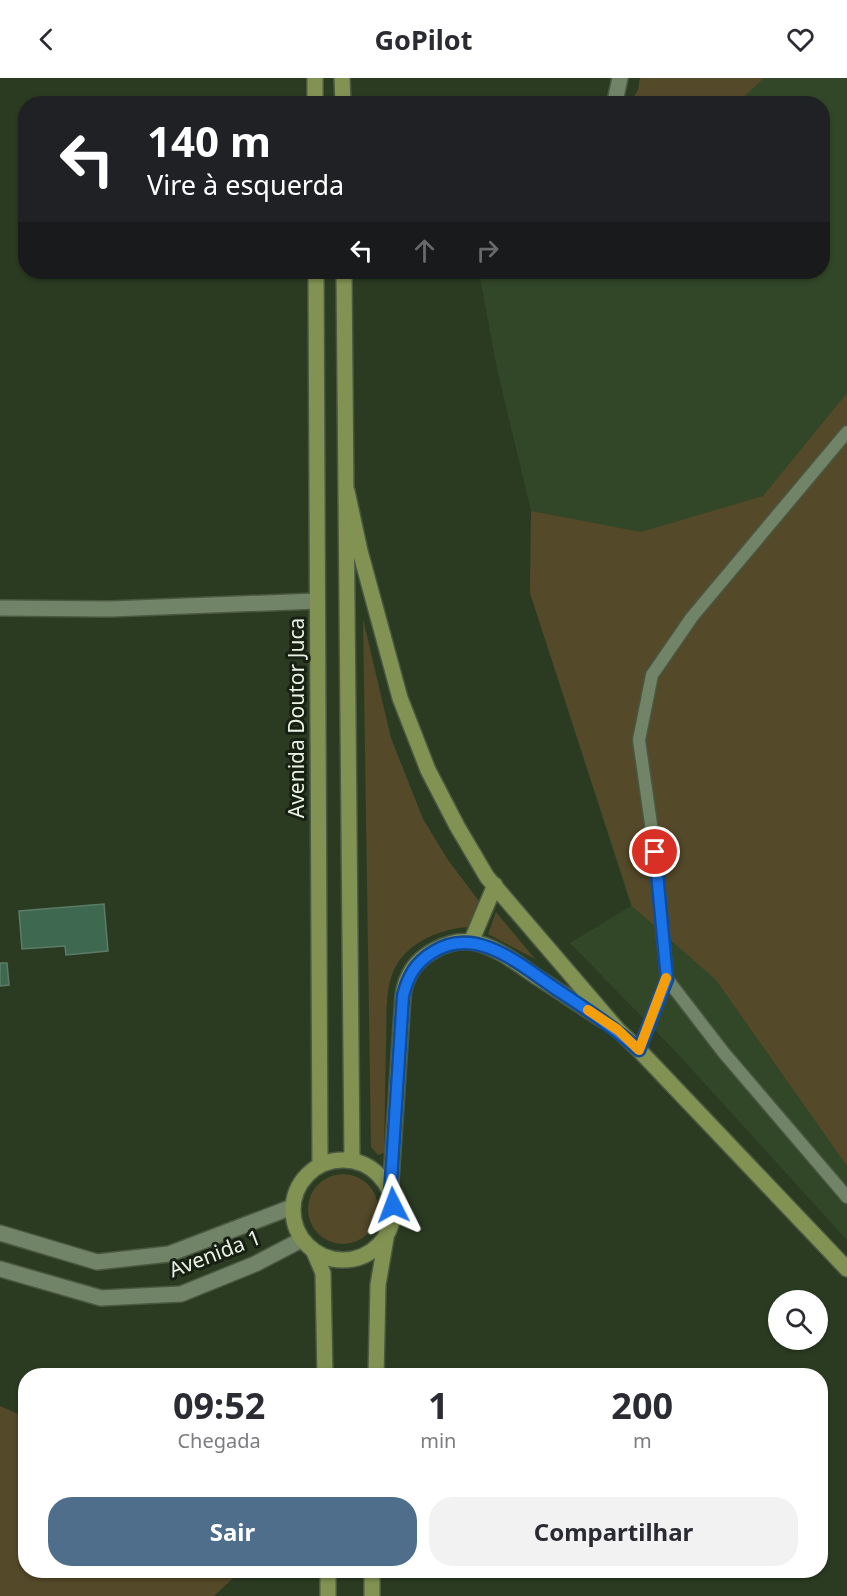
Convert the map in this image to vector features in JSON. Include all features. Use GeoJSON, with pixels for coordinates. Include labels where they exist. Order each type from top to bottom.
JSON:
{"type":"FeatureCollection","features":[{"type":"Feature","properties":{"kind":"main road"},"geometry":{"type":"LineString","coordinates":[[315,78],[315,96]]}},
{"type":"Feature","properties":{"kind":"main road"},"geometry":{"type":"LineString","coordinates":[[342,78],[343,96]]}},
{"type":"Feature","properties":{"kind":"main road","name":"Avenida Doutor Juca"},"geometry":{"type":"LineString","coordinates":[[316,279],[320,1164]]}},
{"type":"Feature","properties":{"kind":"main road"},"geometry":{"type":"LineString","coordinates":[[344,279],[352,1160]]}},
{"type":"Feature","properties":{"kind":"main road"},"geometry":{"type":"LineString","coordinates":[[347,491],[360,551],[400,698],[428,770],[487,877],[618,1030],[847,1269]]}},
{"type":"Feature","properties":{"kind":"main road"},"geometry":{"type":"LineString","coordinates":[[471,942],[495,885]]}},
{"type":"Feature","properties":{"kind":"main road"},"geometry":{"type":"LineString","coordinates":[[390,1196],[403,996],[408,976],[422,959],[440,947],[459,942],[486,946],[513,961],[618,1030]]}},
{"type":"Feature","properties":{"kind":"main road"},"geometry":{"type":"LineString","coordinates":[[376,1368],[378,1285],[386,1236],[392,1221],[393,1205],[390,1196],[380,1176],[367,1166],[352,1160],[336,1160],[320,1164],[306,1175],[296,1190],[292,1207],[294,1224],[301,1240],[314,1252],[330,1260],[346,1261],[362,1257],[376,1249],[386,1236]]}},
{"type":"Feature","properties":{"kind":"main road"},"geometry":{"type":"LineString","coordinates":[[314,1252],[323,1274],[325,1368]]}},
{"type":"Feature","properties":{"kind":"main road"},"geometry":{"type":"LineString","coordinates":[[328,1578],[328,1596]]}},
{"type":"Feature","properties":{"kind":"main road"},"geometry":{"type":"LineString","coordinates":[[372,1578],[372,1596]]}},
{"type":"Feature","properties":{"kind":"street"},"geometry":{"type":"LineString","coordinates":[[614,96],[619,80]]}},
{"type":"Feature","properties":{"kind":"street"},"geometry":{"type":"LineString","coordinates":[[0,608],[110,609],[317,601]]}},
{"type":"Feature","properties":{"kind":"street","name":"Avenida 1"},"geometry":{"type":"LineString","coordinates":[[0,1233],[97,1262],[169,1254],[292,1207]]}},
{"type":"Feature","properties":{"kind":"street","name":"Avenida 1"},"geometry":{"type":"LineString","coordinates":[[0,1269],[102,1298],[181,1294],[255,1264],[301,1240]]}},
{"type":"Feature","properties":{"kind":"lane"},"geometry":{"type":"LineString","coordinates":[[639,1050],[667,979],[655,852],[639,740],[652,675],[692,617],[847,432]]}},
{"type":"Feature","properties":{"kind":"lane"},"geometry":{"type":"LineString","coordinates":[[667,979],[724,1053],[847,1197]]}},
{"type":"Feature","properties":{"kind":"shaded area"},"geometry":{"type":"Polygon","coordinates":[[[640,78],[847,78],[847,1240],[678,1054],[570,943],[631,906],[530,593],[531,511],[497,369],[480,279],[830,279],[830,96],[634,96],[640,78]]]}},
{"type":"Feature","properties":{"kind":"shaded area"},"geometry":{"type":"Polygon","coordinates":[[[640,78],[764,78],[745,96],[634,96],[640,78]]]}},
{"type":"Feature","properties":{"kind":"shaded area"},"geometry":{"type":"Polygon","coordinates":[[[847,393],[847,1166],[716,980],[632,906],[530,593],[531,511],[641,532],[763,496],[847,393]]]}},
{"type":"Feature","properties":{"kind":"shaded area"},"geometry":{"type":"Polygon","coordinates":[[[363,619],[391,738],[423,819],[448,860],[479,901],[468,927],[436,934],[416,944],[401,959],[391,976],[387,1006],[384,1153],[378,1155],[371,1147],[363,619]]]}},
{"type":"Feature","properties":{"kind":"shaded area"},"geometry":{"type":"Polygon","coordinates":[[[496,912],[535,959],[488,934],[496,912]]]}},
{"type":"Feature","properties":{"kind":"shaded area"},"geometry":{"type":"Polygon","coordinates":[[[350,1174],[363,1180],[372,1189],[376,1195],[378,1209],[376,1223],[368,1234],[357,1242],[336,1244],[318,1234],[310,1223],[308,1202],[318,1184],[329,1176],[350,1174]]]}},
{"type":"Feature","properties":{"kind":"shaded area"},"geometry":{"type":"Polygon","coordinates":[[[0,1406],[18,1414],[18,1578],[233,1578],[214,1596],[0,1596],[0,1406]]]}},
{"type":"Feature","properties":{"kind":"building"},"geometry":{"type":"Polygon","coordinates":[[[104,904],[108,951],[66,955],[65,946],[22,949],[19,911],[104,904]]]}},
{"type":"Feature","properties":{"kind":"building"},"geometry":{"type":"Polygon","coordinates":[[[0,963],[7,963],[9,985],[0,986],[0,963]]]}},
{"type":"Feature","properties":{"kind":"slow traffic"},"geometry":{"type":"LineString","coordinates":[[588,1010],[618,1030],[639,1050],[666,978]]}},
{"type":"Feature","properties":{"kind":"route"},"geometry":{"type":"LineString","coordinates":[[393,1205],[390,1196],[403,996],[408,976],[422,959],[440,947],[459,942],[486,946],[513,961],[618,1030],[639,1050],[667,979],[655,852]]}}]}
